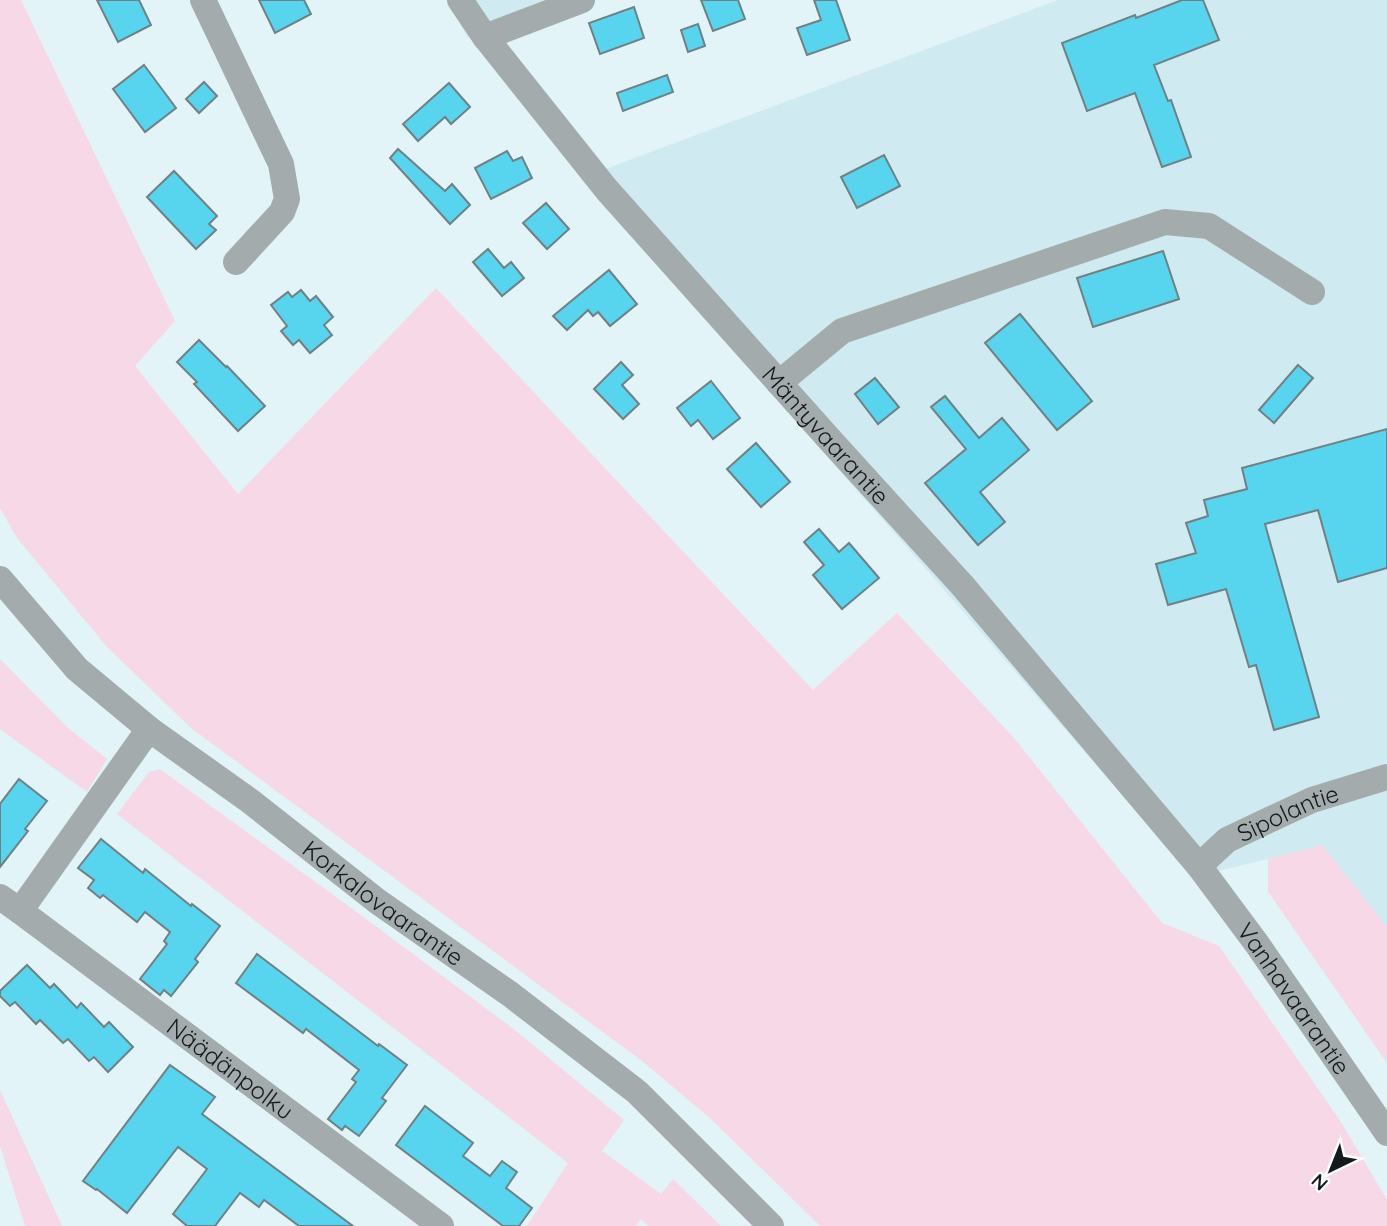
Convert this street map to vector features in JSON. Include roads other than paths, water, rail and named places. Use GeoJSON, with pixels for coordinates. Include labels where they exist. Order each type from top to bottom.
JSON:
{"type":"FeatureCollection","features":[{"type":"Feature","properties":{"kind":"street"},"geometry":{"type":"LineString","coordinates":[[203,0],[281,164],[287,199],[282,212],[236,262]]}},
{"type":"Feature","properties":{"kind":"street","name":"Mäntyvaarantie"},"geometry":{"type":"LineString","coordinates":[[460,0],[485,37],[607,190],[962,585],[1199,866]]}},
{"type":"Feature","properties":{"kind":"street"},"geometry":{"type":"LineString","coordinates":[[485,37],[582,0]]}},
{"type":"Feature","properties":{"kind":"street"},"geometry":{"type":"LineString","coordinates":[[779,383],[842,331],[1165,222],[1209,226],[1312,292]]}},
{"type":"Feature","properties":{"kind":"street","name":"Korkalovaarantie"},"geometry":{"type":"LineString","coordinates":[[0,579],[77,669],[149,729],[250,801],[377,901],[510,994],[637,1092],[771,1226]]}},
{"type":"Feature","properties":{"kind":"street","name":"Näädänpolku"},"geometry":{"type":"LineString","coordinates":[[149,729],[10,904],[441,1226]]}},
{"type":"Feature","properties":{"kind":"street","name":"Sipolantie"},"geometry":{"type":"LineString","coordinates":[[1199,866],[1227,840],[1269,820],[1312,800],[1387,777]]}},
{"type":"Feature","properties":{"kind":"street","name":"Vanhavaarantie"},"geometry":{"type":"LineString","coordinates":[[1199,866],[1257,944],[1387,1133]]}}]}
